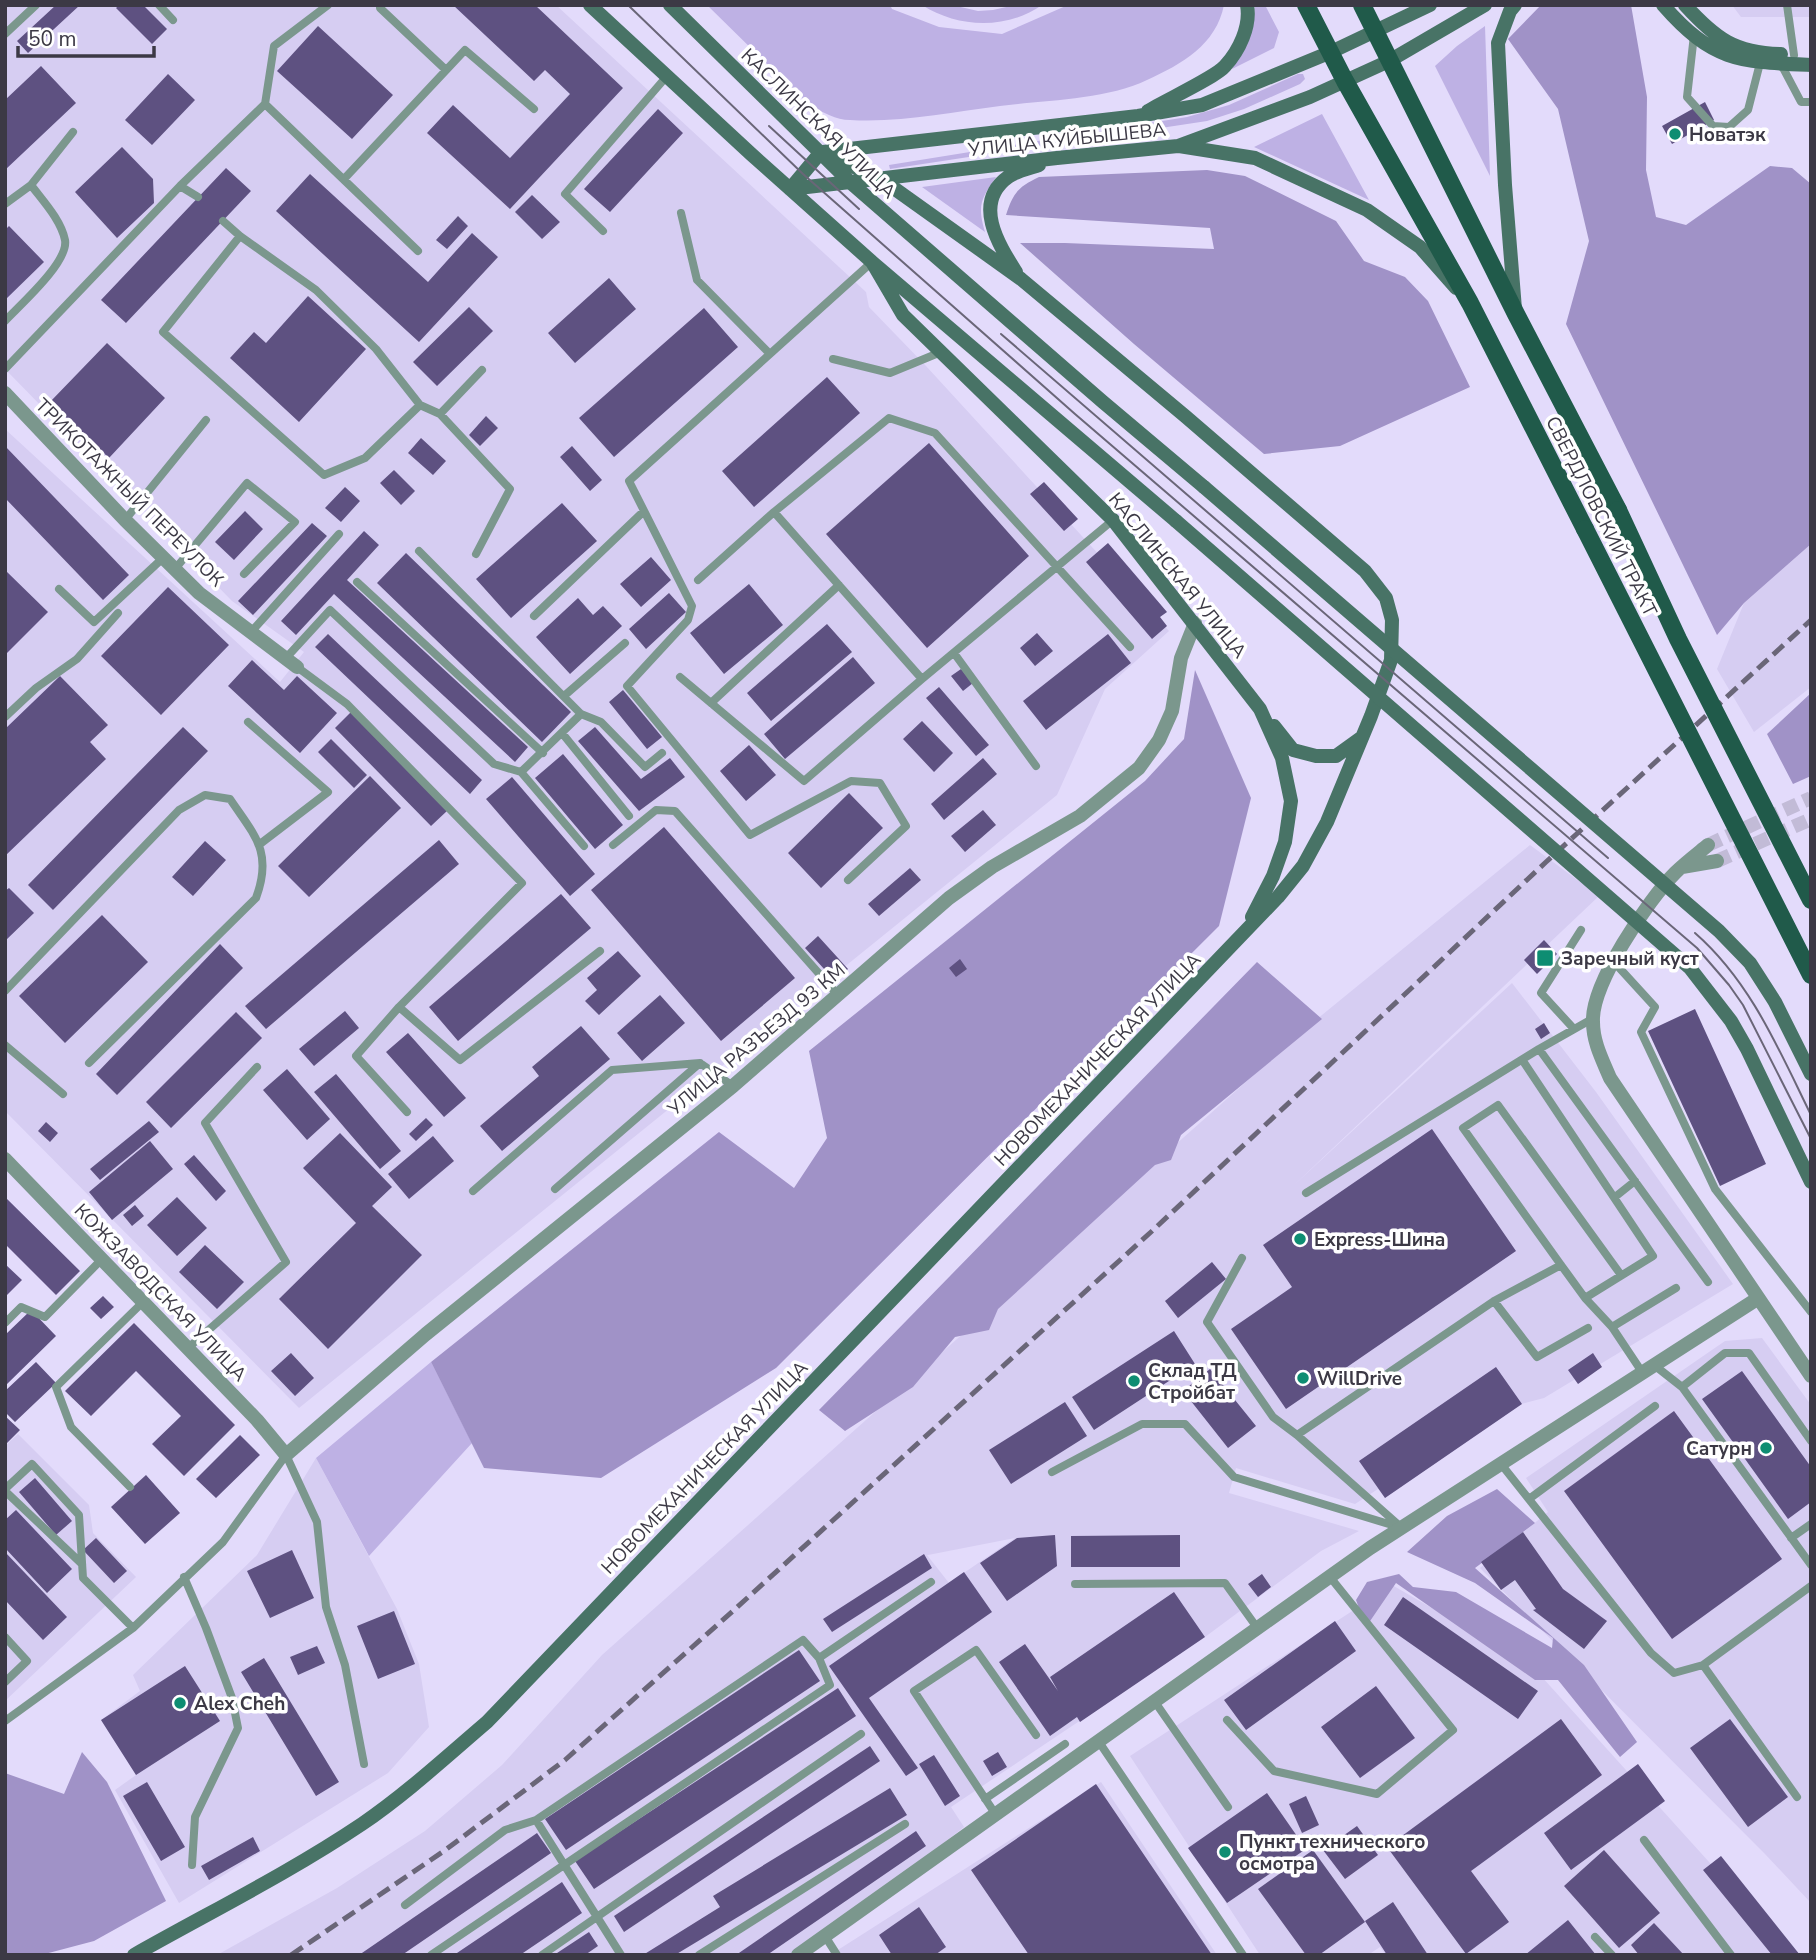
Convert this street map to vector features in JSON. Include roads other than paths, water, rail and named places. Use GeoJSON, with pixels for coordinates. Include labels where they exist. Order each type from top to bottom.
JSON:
{"type":"FeatureCollection","features":[{"type":"Feature","properties":{"kind":"main road"},"geometry":{"type":"LineString","coordinates":[[590,5],[872,262],[1177,521],[1690,968],[1724,1011],[1747,1049],[1811,1182]]}},
{"type":"Feature","properties":{"kind":"main road","name":"КАСЛИНСКАЯ УЛИЦА"},"geometry":{"type":"LineString","coordinates":[[670,5],[850,183],[1720,931],[1756,972],[1775,1002],[1811,1074]]}},
{"type":"Feature","properties":{"kind":"main road"},"geometry":{"type":"LineString","coordinates":[[1138,116],[1224,68],[1241,41],[1249,14],[1247,5]]}},
{"type":"Feature","properties":{"kind":"main road","name":"СВЕРДЛОВСКИЙ ТРАКТ"},"geometry":{"type":"LineString","coordinates":[[1306,5],[1345,81],[1469,303],[1811,975]]}},
{"type":"Feature","properties":{"kind":"main road","name":"СВЕРДЛОВСКИЙ ТРАКТ"},"geometry":{"type":"LineString","coordinates":[[1362,5],[1516,314],[1618,510],[1678,639],[1811,900]]}},
{"type":"Feature","properties":{"kind":"main road","name":"УЛИЦА КУЙБЫШЕВА"},"geometry":{"type":"LineString","coordinates":[[821,152],[1138,116],[1202,105],[1331,52],[1430,5]]}},
{"type":"Feature","properties":{"kind":"main road","name":"УЛИЦА КУЙБЫШЕВА"},"geometry":{"type":"LineString","coordinates":[[790,189],[1178,146],[1310,97],[1389,61],[1485,5]]}},
{"type":"Feature","properties":{"kind":"main road"},"geometry":{"type":"LineString","coordinates":[[1516,5],[1510,11],[1498,43],[1505,185],[1516,314]]}},
{"type":"Feature","properties":{"kind":"main road"},"geometry":{"type":"LineString","coordinates":[[1663,5],[1694,35],[1716,51],[1735,59],[1811,65]]}},
{"type":"Feature","properties":{"kind":"main road"},"geometry":{"type":"LineString","coordinates":[[1685,5],[1721,40],[1739,49],[1763,54],[1811,55]]}},
{"type":"Feature","properties":{"kind":"main road"},"geometry":{"type":"LineString","coordinates":[[1178,146],[1255,158],[1367,210],[1420,247],[1469,303]]}},
{"type":"Feature","properties":{"kind":"main road"},"geometry":{"type":"LineString","coordinates":[[790,189],[821,152],[881,180],[1021,279],[1365,571],[1386,598],[1392,620],[1391,660],[1327,822],[1303,866],[1244,934]]}},
{"type":"Feature","properties":{"kind":"main road"},"geometry":{"type":"LineString","coordinates":[[1021,279],[998,243],[989,210],[996,192],[1008,177],[1057,158]]}},
{"type":"Feature","properties":{"kind":"main road","name":"КАСЛИНСКАЯ УЛИЦА"},"geometry":{"type":"LineString","coordinates":[[872,262],[903,315],[1113,520],[1260,709],[1282,758],[1291,801],[1285,842],[1273,876],[1244,934]]}},
{"type":"Feature","properties":{"kind":"main road"},"geometry":{"type":"LineString","coordinates":[[1260,709],[1293,750],[1316,757],[1336,756],[1362,736]]}},
{"type":"Feature","properties":{"kind":"main road","name":"НОВОМЕХАНИЧЕСКАЯ УЛИЦА"},"geometry":{"type":"LineString","coordinates":[[134,1955],[299,1863],[363,1823],[487,1722],[1244,934]]}},
{"type":"Feature","properties":{"kind":"street","name":"ТРИКОТАЖНЫЙ ПЕРЕУЛОК"},"geometry":{"type":"LineString","coordinates":[[5,393],[125,520],[199,593],[291,663]]}},
{"type":"Feature","properties":{"kind":"street","name":"УЛИЦА РАЗЪЕЗД 93 КМ"},"geometry":{"type":"LineString","coordinates":[[286,1455],[426,1334],[733,1086],[949,898],[992,867],[1080,816],[1139,768],[1159,740],[1172,711],[1181,658],[1195,623]]}},
{"type":"Feature","properties":{"kind":"street"},"geometry":{"type":"LineString","coordinates":[[1708,845],[1681,867],[1613,961],[1596,1000],[1592,1019],[1595,1042],[1610,1078],[1811,1377]]}},
{"type":"Feature","properties":{"kind":"street"},"geometry":{"type":"LineString","coordinates":[[1681,867],[1717,861]]}},
{"type":"Feature","properties":{"kind":"street","name":"КОЖЗАВОДСКАЯ УЛИЦА"},"geometry":{"type":"LineString","coordinates":[[5,1159],[257,1420],[286,1455]]}},
{"type":"Feature","properties":{"kind":"street"},"geometry":{"type":"LineString","coordinates":[[798,1955],[1330,1577],[1757,1299]]}},
{"type":"Feature","properties":{"kind":"lane"},"geometry":{"type":"LineString","coordinates":[[5,34],[36,5]]}},
{"type":"Feature","properties":{"kind":"lane"},"geometry":{"type":"LineString","coordinates":[[159,5],[173,20]]}},
{"type":"Feature","properties":{"kind":"lane"},"geometry":{"type":"LineString","coordinates":[[5,369],[180,186],[265,104],[274,46],[328,5]]}},
{"type":"Feature","properties":{"kind":"lane"},"geometry":{"type":"LineString","coordinates":[[380,5],[446,70]]}},
{"type":"Feature","properties":{"kind":"lane"},"geometry":{"type":"LineString","coordinates":[[1787,5],[1794,54]]}},
{"type":"Feature","properties":{"kind":"lane"},"geometry":{"type":"LineString","coordinates":[[1694,35],[1687,97],[1713,126],[1729,127],[1748,110],[1760,63]]}},
{"type":"Feature","properties":{"kind":"lane"},"geometry":{"type":"LineString","coordinates":[[344,179],[465,50],[534,109]]}},
{"type":"Feature","properties":{"kind":"lane"},"geometry":{"type":"LineString","coordinates":[[1781,64],[1806,102]]}},
{"type":"Feature","properties":{"kind":"lane"},"geometry":{"type":"LineString","coordinates":[[603,231],[565,194],[667,76]]}},
{"type":"Feature","properties":{"kind":"lane"},"geometry":{"type":"LineString","coordinates":[[265,104],[418,251]]}},
{"type":"Feature","properties":{"kind":"lane"},"geometry":{"type":"LineString","coordinates":[[5,204],[32,185],[73,132]]}},
{"type":"Feature","properties":{"kind":"lane"},"geometry":{"type":"LineString","coordinates":[[5,321],[62,259],[66,243],[61,228],[32,185]]}},
{"type":"Feature","properties":{"kind":"lane"},"geometry":{"type":"LineString","coordinates":[[180,186],[198,197]]}},
{"type":"Feature","properties":{"kind":"lane"},"geometry":{"type":"LineString","coordinates":[[681,213],[697,280],[770,354]]}},
{"type":"Feature","properties":{"kind":"lane"},"geometry":{"type":"LineString","coordinates":[[223,221],[316,289],[376,349],[419,405],[440,414],[510,489],[476,554]]}},
{"type":"Feature","properties":{"kind":"lane"},"geometry":{"type":"LineString","coordinates":[[240,236],[163,332],[324,475],[365,458],[419,405]]}},
{"type":"Feature","properties":{"kind":"lane"},"geometry":{"type":"LineString","coordinates":[[848,880],[905,826],[880,783],[851,780],[750,835],[627,686],[688,620],[692,607],[629,481],[872,262]]}},
{"type":"Feature","properties":{"kind":"lane"},"geometry":{"type":"LineString","coordinates":[[833,359],[890,373],[941,352]]}},
{"type":"Feature","properties":{"kind":"lane"},"geometry":{"type":"LineString","coordinates":[[440,414],[482,370]]}},
{"type":"Feature","properties":{"kind":"lane"},"geometry":{"type":"LineString","coordinates":[[698,580],[774,512],[889,418],[935,433],[1130,648]]}},
{"type":"Feature","properties":{"kind":"lane"},"geometry":{"type":"LineString","coordinates":[[125,520],[206,420]]}},
{"type":"Feature","properties":{"kind":"lane"},"geometry":{"type":"LineString","coordinates":[[175,569],[247,483],[295,522],[244,575]]}},
{"type":"Feature","properties":{"kind":"lane"},"geometry":{"type":"LineString","coordinates":[[534,616],[644,511]]}},
{"type":"Feature","properties":{"kind":"lane"},"geometry":{"type":"LineString","coordinates":[[774,512],[922,679]]}},
{"type":"Feature","properties":{"kind":"lane"},"geometry":{"type":"LineString","coordinates":[[680,677],[804,781],[1113,520]]}},
{"type":"Feature","properties":{"kind":"lane"},"geometry":{"type":"LineString","coordinates":[[251,632],[340,534]]}},
{"type":"Feature","properties":{"kind":"lane"},"geometry":{"type":"LineString","coordinates":[[419,551],[581,714],[601,722],[645,766],[662,753]]}},
{"type":"Feature","properties":{"kind":"lane"},"geometry":{"type":"LineString","coordinates":[[59,589],[93,622],[163,558]]}},
{"type":"Feature","properties":{"kind":"lane"},"geometry":{"type":"LineString","coordinates":[[357,582],[543,752]]}},
{"type":"Feature","properties":{"kind":"lane"},"geometry":{"type":"LineString","coordinates":[[711,703],[839,585]]}},
{"type":"Feature","properties":{"kind":"lane"},"geometry":{"type":"LineString","coordinates":[[407,1112],[356,1056],[399,1007],[522,883],[347,704],[291,663],[330,610],[494,764],[521,772],[584,846]]}},
{"type":"Feature","properties":{"kind":"lane"},"geometry":{"type":"LineString","coordinates":[[5,717],[36,688],[77,659],[118,613]]}},
{"type":"Feature","properties":{"kind":"lane"},"geometry":{"type":"LineString","coordinates":[[564,696],[625,643]]}},
{"type":"Feature","properties":{"kind":"lane"},"geometry":{"type":"LineString","coordinates":[[954,653],[1036,766]]}},
{"type":"Feature","properties":{"kind":"lane"},"geometry":{"type":"LineString","coordinates":[[521,772],[581,714]]}},
{"type":"Feature","properties":{"kind":"lane"},"geometry":{"type":"LineString","coordinates":[[248,722],[328,792],[260,844]]}},
{"type":"Feature","properties":{"kind":"lane"},"geometry":{"type":"LineString","coordinates":[[562,733],[629,816]]}},
{"type":"Feature","properties":{"kind":"lane"},"geometry":{"type":"LineString","coordinates":[[5,991],[179,810],[205,795],[230,799],[260,844],[263,878],[256,898],[89,1063]]}},
{"type":"Feature","properties":{"kind":"lane"},"geometry":{"type":"LineString","coordinates":[[613,845],[656,810],[675,811],[838,995]]}},
{"type":"Feature","properties":{"kind":"lane"},"geometry":{"type":"LineString","coordinates":[[1574,1029],[1541,993],[1581,930]]}},
{"type":"Feature","properties":{"kind":"lane"},"geometry":{"type":"LineString","coordinates":[[399,1007],[460,1060],[600,951]]}},
{"type":"Feature","properties":{"kind":"lane"},"geometry":{"type":"LineString","coordinates":[[1613,961],[1655,1007],[1641,1032],[1715,1189],[1811,1312]]}},
{"type":"Feature","properties":{"kind":"lane"},"geometry":{"type":"LineString","coordinates":[[1306,1193],[1592,1019]]}},
{"type":"Feature","properties":{"kind":"lane"},"geometry":{"type":"LineString","coordinates":[[5,1045],[62,1094]]}},
{"type":"Feature","properties":{"kind":"lane"},"geometry":{"type":"LineString","coordinates":[[1539,1049],[1708,1282]]}},
{"type":"Feature","properties":{"kind":"lane"},"geometry":{"type":"LineString","coordinates":[[1523,1060],[1653,1256],[1585,1298]]}},
{"type":"Feature","properties":{"kind":"lane"},"geometry":{"type":"LineString","coordinates":[[473,1191],[612,1070],[700,1063],[733,1086]]}},
{"type":"Feature","properties":{"kind":"lane"},"geometry":{"type":"LineString","coordinates":[[555,1189],[700,1063]]}},
{"type":"Feature","properties":{"kind":"lane"},"geometry":{"type":"LineString","coordinates":[[188,1348],[286,1262],[205,1123],[257,1067]]}},
{"type":"Feature","properties":{"kind":"lane"},"geometry":{"type":"LineString","coordinates":[[1621,1275],[1498,1105],[1462,1128],[1585,1298],[1648,1369],[1682,1387],[1811,1565]]}},
{"type":"Feature","properties":{"kind":"lane"},"geometry":{"type":"LineString","coordinates":[[1615,1197],[1635,1181]]}},
{"type":"Feature","properties":{"kind":"lane"},"geometry":{"type":"LineString","coordinates":[[1242,1258],[1207,1322],[1273,1417],[1402,1528]]}},
{"type":"Feature","properties":{"kind":"lane"},"geometry":{"type":"LineString","coordinates":[[5,1323],[21,1307],[45,1317],[102,1259]]}},
{"type":"Feature","properties":{"kind":"lane"},"geometry":{"type":"LineString","coordinates":[[1297,1435],[1494,1301],[1561,1265]]}},
{"type":"Feature","properties":{"kind":"lane"},"geometry":{"type":"LineString","coordinates":[[1612,1327],[1676,1288]]}},
{"type":"Feature","properties":{"kind":"lane"},"geometry":{"type":"LineString","coordinates":[[1494,1301],[1537,1357],[1588,1328]]}},
{"type":"Feature","properties":{"kind":"lane"},"geometry":{"type":"LineString","coordinates":[[130,1488],[71,1427],[56,1387],[143,1302]]}},
{"type":"Feature","properties":{"kind":"lane"},"geometry":{"type":"LineString","coordinates":[[1682,1387],[1725,1353],[1749,1353],[1811,1441]]}},
{"type":"Feature","properties":{"kind":"lane"},"geometry":{"type":"LineString","coordinates":[[1529,1499],[1655,1406]]}},
{"type":"Feature","properties":{"kind":"lane"},"geometry":{"type":"LineString","coordinates":[[1052,1472],[1142,1424],[1185,1424],[1234,1477],[1402,1528]]}},
{"type":"Feature","properties":{"kind":"lane"},"geometry":{"type":"LineString","coordinates":[[5,1721],[133,1628],[223,1542],[286,1455],[317,1522],[326,1606],[345,1665],[364,1764]]}},
{"type":"Feature","properties":{"kind":"lane"},"geometry":{"type":"LineString","coordinates":[[82,1564],[5,1490],[32,1464],[79,1515],[83,1578],[133,1628]]}},
{"type":"Feature","properties":{"kind":"lane"},"geometry":{"type":"LineString","coordinates":[[1501,1464],[1651,1653],[1674,1673],[1703,1665],[1811,1586]]}},
{"type":"Feature","properties":{"kind":"lane"},"geometry":{"type":"LineString","coordinates":[[1791,1538],[1811,1524]]}},
{"type":"Feature","properties":{"kind":"lane"},"geometry":{"type":"LineString","coordinates":[[184,1577],[232,1698],[239,1728],[195,1817],[192,1865]]}},
{"type":"Feature","properties":{"kind":"lane"},"geometry":{"type":"LineString","coordinates":[[1227,1720],[1273,1771],[1377,1794],[1452,1730],[1330,1577]]}},
{"type":"Feature","properties":{"kind":"lane"},"geometry":{"type":"LineString","coordinates":[[819,1658],[931,1582]]}},
{"type":"Feature","properties":{"kind":"lane"},"geometry":{"type":"LineString","coordinates":[[1075,1584],[1225,1583],[1258,1629]]}},
{"type":"Feature","properties":{"kind":"lane"},"geometry":{"type":"LineString","coordinates":[[5,1637],[27,1661],[5,1682]]}},
{"type":"Feature","properties":{"kind":"lane"},"geometry":{"type":"LineString","coordinates":[[405,1905],[505,1830],[536,1820],[803,1640],[819,1658],[830,1685],[431,1955]]}},
{"type":"Feature","properties":{"kind":"lane"},"geometry":{"type":"LineString","coordinates":[[996,1815],[914,1691],[976,1650],[1036,1735]]}},
{"type":"Feature","properties":{"kind":"lane"},"geometry":{"type":"LineString","coordinates":[[1703,1665],[1797,1797]]}},
{"type":"Feature","properties":{"kind":"lane"},"geometry":{"type":"LineString","coordinates":[[1155,1702],[1228,1807]]}},
{"type":"Feature","properties":{"kind":"lane"},"geometry":{"type":"LineString","coordinates":[[542,1955],[861,1734]]}},
{"type":"Feature","properties":{"kind":"lane"},"geometry":{"type":"LineString","coordinates":[[1099,1742],[1243,1955]]}},
{"type":"Feature","properties":{"kind":"lane"},"geometry":{"type":"LineString","coordinates":[[985,1799],[1065,1744]]}},
{"type":"Feature","properties":{"kind":"lane"},"geometry":{"type":"LineString","coordinates":[[536,1820],[621,1955]]}},
{"type":"Feature","properties":{"kind":"lane"},"geometry":{"type":"LineString","coordinates":[[699,1955],[905,1824]]}},
{"type":"Feature","properties":{"kind":"lane"},"geometry":{"type":"LineString","coordinates":[[1644,1840],[1731,1955]]}},
{"type":"Feature","properties":{"kind":"lane"},"geometry":{"type":"LineString","coordinates":[[825,1936],[837,1955]]}},
{"type":"Feature","properties":{"kind":"lane"},"geometry":{"type":"LineString","coordinates":[[1595,1937],[1612,1955]]}},
{"type":"Feature","properties":{"kind":"tunnel"},"geometry":{"type":"LineString","coordinates":[[1708,845],[1811,798]]}},
{"type":"Feature","properties":{"kind":"tunnel"},"geometry":{"type":"LineString","coordinates":[[1717,861],[1811,819]]}},
{"type":"Feature","properties":{"kind":"tram line"},"geometry":{"type":"LineString","coordinates":[[628,5],[803,174],[1075,414],[1697,948],[1743,1005],[1811,1139]]}},
{"type":"Feature","properties":{"kind":"tram line"},"geometry":{"type":"LineString","coordinates":[[769,126],[859,209]]}},
{"type":"Feature","properties":{"kind":"tram line"},"geometry":{"type":"LineString","coordinates":[[1001,334],[1608,858]]}},
{"type":"Feature","properties":{"kind":"tram line"},"geometry":{"type":"LineString","coordinates":[[1695,933],[1715,952],[1748,995],[1811,1115]]}},
{"type":"Feature","properties":{"kind":"railway"},"geometry":{"type":"LineString","coordinates":[[291,1955],[444,1851],[565,1760],[1151,1232],[1546,862],[1811,620]]}},
{"type":"Feature","properties":{"kind":"place","name":"Новатэк"},"geometry":{"type":"Point","coordinates":[1675,134]}},
{"type":"Feature","properties":{"kind":"place","name":"Заречный куст"},"geometry":{"type":"Point","coordinates":[1545,958]}},
{"type":"Feature","properties":{"kind":"place","name":"Express-Шина"},"geometry":{"type":"Point","coordinates":[1300,1239]}},
{"type":"Feature","properties":{"kind":"place","name":"WillDrive"},"geometry":{"type":"Point","coordinates":[1303,1378]}},
{"type":"Feature","properties":{"kind":"place","name":"Склад ТД Стройбат"},"geometry":{"type":"Point","coordinates":[1134,1381]}},
{"type":"Feature","properties":{"kind":"place","name":"Сатурн"},"geometry":{"type":"Point","coordinates":[1766,1448]}},
{"type":"Feature","properties":{"kind":"place","name":"Alex Cheh"},"geometry":{"type":"Point","coordinates":[180,1703]}},
{"type":"Feature","properties":{"kind":"place","name":"Пункт технического осмотра"},"geometry":{"type":"Point","coordinates":[1225,1852]}}]}
